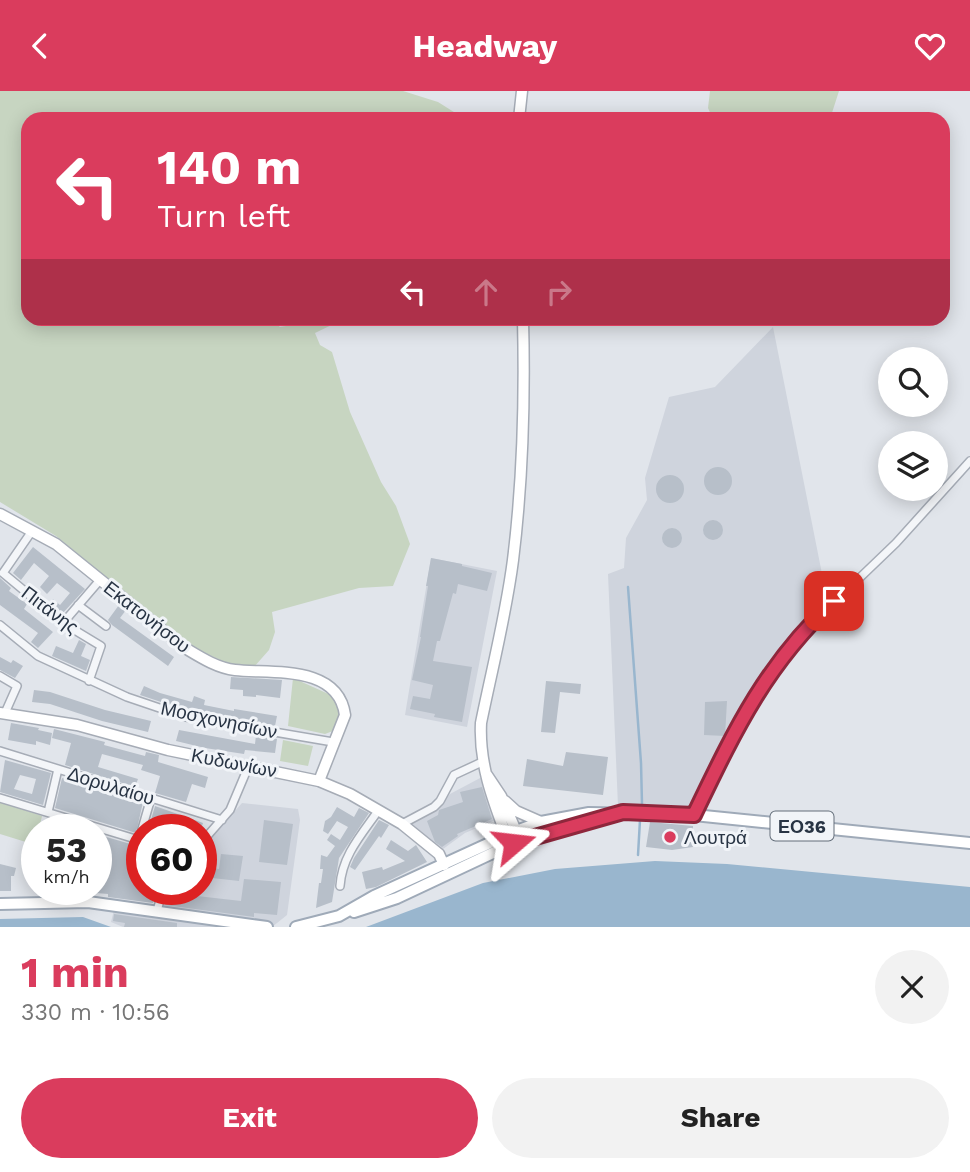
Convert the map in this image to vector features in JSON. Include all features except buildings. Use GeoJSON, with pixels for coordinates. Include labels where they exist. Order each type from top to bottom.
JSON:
{"type":"FeatureCollection","features":[{"type":"Feature","properties":{"kind":"main road","name":"ΕΟ36"},"geometry":{"type":"LineString","coordinates":[[339,916],[374,896],[512,836],[623,812]]}},
{"type":"Feature","properties":{"kind":"main road","name":"ΕΟ36"},"geometry":{"type":"LineString","coordinates":[[296,927],[397,898],[541,822],[589,813],[694,815],[970,843]]}},
{"type":"Feature","properties":{"kind":"main road"},"geometry":{"type":"LineString","coordinates":[[0,904],[21,904]]}},
{"type":"Feature","properties":{"kind":"main road"},"geometry":{"type":"LineString","coordinates":[[111,905],[267,927]]}},
{"type":"Feature","properties":{"kind":"street"},"geometry":{"type":"LineString","coordinates":[[520,112],[522,91]]}},
{"type":"Feature","properties":{"kind":"street"},"geometry":{"type":"LineString","coordinates":[[512,836],[488,787],[480,742],[481,723],[506,601],[519,502],[525,414],[523,326]]}},
{"type":"Feature","properties":{"kind":"street"},"geometry":{"type":"LineString","coordinates":[[694,815],[746,712],[783,656],[819,614],[896,543],[970,461]]}},
{"type":"Feature","properties":{"kind":"street","name":"Εκατονήσου"},"geometry":{"type":"LineString","coordinates":[[0,513],[56,544],[185,648],[233,670],[271,670],[301,674],[332,689],[344,705],[345,715],[344,724],[333,742]]}},
{"type":"Feature","properties":{"kind":"street","name":"Πιτάνης"},"geometry":{"type":"LineString","coordinates":[[32,531],[3,573],[63,623],[101,646],[89,681]]}},
{"type":"Feature","properties":{"kind":"street"},"geometry":{"type":"LineString","coordinates":[[63,623],[100,580]]}},
{"type":"Feature","properties":{"kind":"street"},"geometry":{"type":"LineString","coordinates":[[78,605],[106,626]]}},
{"type":"Feature","properties":{"kind":"street","name":"Μοσχονησίων"},"geometry":{"type":"LineString","coordinates":[[0,626],[38,656],[127,697],[186,717],[333,742]]}},
{"type":"Feature","properties":{"kind":"street"},"geometry":{"type":"LineString","coordinates":[[0,676],[17,686],[3,713]]}},
{"type":"Feature","properties":{"kind":"street","name":"Κυδωνίων"},"geometry":{"type":"LineString","coordinates":[[3,713],[76,725],[168,753],[249,765],[319,781],[350,794],[402,824],[439,854],[444,865]]}},
{"type":"Feature","properties":{"kind":"street"},"geometry":{"type":"LineString","coordinates":[[319,781],[333,742]]}},
{"type":"Feature","properties":{"kind":"street","name":"Δορυλαίου"},"geometry":{"type":"LineString","coordinates":[[1,751],[222,820]]}},
{"type":"Feature","properties":{"kind":"street"},"geometry":{"type":"LineString","coordinates":[[217,825],[236,798],[249,765]]}},
{"type":"Feature","properties":{"kind":"street"},"geometry":{"type":"LineString","coordinates":[[484,767],[501,796],[516,811],[541,822]]}},
{"type":"Feature","properties":{"kind":"street"},"geometry":{"type":"LineString","coordinates":[[402,824],[434,807],[454,775],[484,767]]}},
{"type":"Feature","properties":{"kind":"street"},"geometry":{"type":"LineString","coordinates":[[48,812],[58,769]]}},
{"type":"Feature","properties":{"kind":"street"},"geometry":{"type":"LineString","coordinates":[[501,796],[512,836]]}},
{"type":"Feature","properties":{"kind":"street"},"geometry":{"type":"LineString","coordinates":[[146,814],[151,797]]}},
{"type":"Feature","properties":{"kind":"street"},"geometry":{"type":"LineString","coordinates":[[0,798],[54,814]]}},
{"type":"Feature","properties":{"kind":"street"},"geometry":{"type":"LineString","coordinates":[[340,886],[345,859],[378,811]]}},
{"type":"Feature","properties":{"kind":"street"},"geometry":{"type":"LineString","coordinates":[[158,911],[159,905]]}},
{"type":"Feature","properties":{"kind":"shaded area"},"geometry":{"type":"Polygon","coordinates":[[[773,327],[827,599],[752,686],[694,806],[618,806],[608,574],[624,568],[626,538],[647,500],[645,478],[669,397],[715,387],[773,327]]]}},
{"type":"Feature","properties":{"kind":"shaded area"},"geometry":{"type":"Polygon","coordinates":[[[431,558],[497,571],[467,727],[405,715],[431,558]]]}},
{"type":"Feature","properties":{"kind":"shaded area"},"geometry":{"type":"Polygon","coordinates":[[[482,777],[495,820],[465,833],[439,852],[410,824],[434,811],[450,794],[482,777]]]}},
{"type":"Feature","properties":{"kind":"shaded area"},"geometry":{"type":"Polygon","coordinates":[[[242,803],[298,809],[300,820],[287,915],[272,927],[123,927],[111,922],[114,910],[158,917],[161,905],[217,905],[217,831],[242,803]]]}},
{"type":"Feature","properties":{"kind":"green space"},"geometry":{"type":"Polygon","coordinates":[[[0,91],[403,91],[438,102],[454,112],[21,112],[21,326],[330,326],[315,333],[320,345],[332,352],[350,412],[381,482],[396,506],[410,544],[393,586],[359,588],[272,612],[275,632],[269,650],[254,667],[231,665],[190,646],[56,536],[0,502],[0,91]]]}},
{"type":"Feature","properties":{"kind":"green space"},"geometry":{"type":"Polygon","coordinates":[[[710,91],[839,91],[832,112],[710,112],[710,91]]]}},
{"type":"Feature","properties":{"kind":"green space"},"geometry":{"type":"Polygon","coordinates":[[[293,678],[333,696],[342,709],[338,729],[325,734],[288,726],[293,678]]]}},
{"type":"Feature","properties":{"kind":"green space"},"geometry":{"type":"Polygon","coordinates":[[[283,740],[313,746],[308,766],[280,761],[283,740]]]}},
{"type":"Feature","properties":{"kind":"green space"},"geometry":{"type":"Polygon","coordinates":[[[0,802],[36,814],[21,814],[21,841],[0,834],[0,802]]]}},
{"type":"Feature","properties":{"kind":"water"},"geometry":{"type":"Polygon","coordinates":[[[655,861],[727,864],[970,887],[970,927],[366,927],[483,883],[555,869],[655,861]]]}},
{"type":"Feature","properties":{"kind":"water"},"geometry":{"type":"Polygon","coordinates":[[[83,917],[111,927],[0,927],[0,919],[83,917]]]}},
{"type":"Feature","properties":{"kind":"waterway"},"geometry":{"type":"LineString","coordinates":[[628,587],[642,804]]}},
{"type":"Feature","properties":{"kind":"waterway"},"geometry":{"type":"LineString","coordinates":[[638,855],[640,820]]}},
{"type":"Feature","properties":{"kind":"place","name":"Λουτρά"},"geometry":{"type":"Point","coordinates":[670,837]}},
{"type":"Feature","properties":{"kind":"route"},"geometry":{"type":"LineString","coordinates":[[514,843],[623,812],[694,815],[746,712],[769,673],[797,638],[834,601]]}}]}
